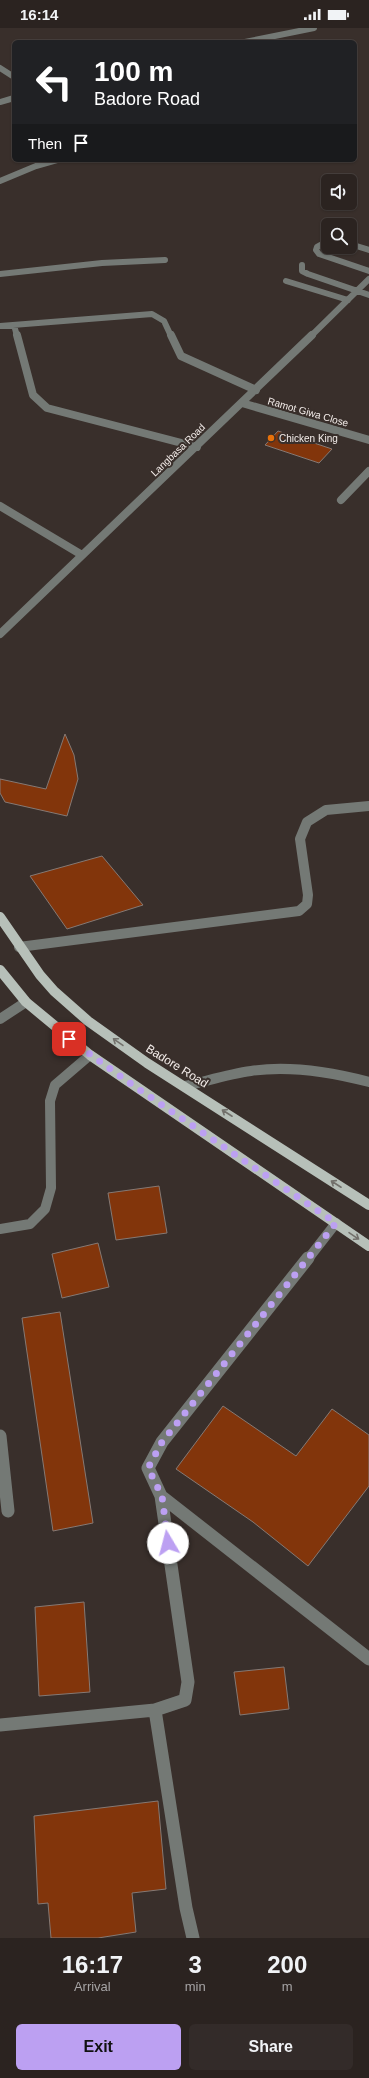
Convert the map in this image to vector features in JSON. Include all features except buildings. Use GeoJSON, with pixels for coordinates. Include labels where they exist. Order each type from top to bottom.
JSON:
{"type":"FeatureCollection","features":[{"type":"Feature","properties":{"kind":"main road","name":"Badore Road"},"geometry":{"type":"LineString","coordinates":[[0,917],[39,975],[56,993],[106,1034],[155,1068],[369,1205]]}},
{"type":"Feature","properties":{"kind":"main road"},"geometry":{"type":"LineString","coordinates":[[0,970],[26,1002],[90,1055],[369,1246]]}},
{"type":"Feature","properties":{"kind":"street"},"geometry":{"type":"LineString","coordinates":[[255,40],[314,28]]}},
{"type":"Feature","properties":{"kind":"street"},"geometry":{"type":"LineString","coordinates":[[0,68],[12,76]]}},
{"type":"Feature","properties":{"kind":"street"},"geometry":{"type":"LineString","coordinates":[[0,102],[12,99]]}},
{"type":"Feature","properties":{"kind":"street"},"geometry":{"type":"LineString","coordinates":[[0,181],[36,166],[50,162]]}},
{"type":"Feature","properties":{"kind":"street"},"geometry":{"type":"LineString","coordinates":[[321,245],[316,250],[319,254],[369,271]]}},
{"type":"Feature","properties":{"kind":"street"},"geometry":{"type":"LineString","coordinates":[[357,246],[369,250]]}},
{"type":"Feature","properties":{"kind":"street"},"geometry":{"type":"LineString","coordinates":[[0,274],[102,263],[165,260]]}},
{"type":"Feature","properties":{"kind":"street"},"geometry":{"type":"LineString","coordinates":[[302,265],[301,269],[305,272],[369,295]]}},
{"type":"Feature","properties":{"kind":"street","name":"Langbasa Road"},"geometry":{"type":"LineString","coordinates":[[0,634],[197,447],[369,279]]}},
{"type":"Feature","properties":{"kind":"street"},"geometry":{"type":"LineString","coordinates":[[286,281],[348,300]]}},
{"type":"Feature","properties":{"kind":"street"},"geometry":{"type":"LineString","coordinates":[[0,326],[152,314],[161,316],[165,321],[176,351],[181,356],[256,390]]}},
{"type":"Feature","properties":{"kind":"street"},"geometry":{"type":"LineString","coordinates":[[14,325],[33,395],[47,408],[197,447]]}},
{"type":"Feature","properties":{"kind":"street","name":"Ramot Giwa Close"},"geometry":{"type":"LineString","coordinates":[[242,403],[369,440]]}},
{"type":"Feature","properties":{"kind":"street"},"geometry":{"type":"LineString","coordinates":[[341,500],[369,471]]}},
{"type":"Feature","properties":{"kind":"street"},"geometry":{"type":"LineString","coordinates":[[0,506],[82,555]]}},
{"type":"Feature","properties":{"kind":"street"},"geometry":{"type":"LineString","coordinates":[[19,947],[299,911],[307,904],[308,895],[300,839],[307,822],[326,810],[369,806]]}},
{"type":"Feature","properties":{"kind":"street"},"geometry":{"type":"LineString","coordinates":[[0,1019],[26,1002]]}},
{"type":"Feature","properties":{"kind":"street"},"geometry":{"type":"LineString","coordinates":[[0,1228],[30,1224],[45,1209],[51,1188],[52,1096],[55,1085],[90,1055]]}},
{"type":"Feature","properties":{"kind":"street"},"geometry":{"type":"LineString","coordinates":[[185,1086],[252,1071],[287,1070],[345,1075],[369,1082]]}},
{"type":"Feature","properties":{"kind":"street"},"geometry":{"type":"LineString","coordinates":[[0,1725],[155,1710],[185,1700],[188,1682],[162,1496],[148,1468],[162,1442],[336,1223]]}},
{"type":"Feature","properties":{"kind":"street"},"geometry":{"type":"LineString","coordinates":[[0,1436],[8,1511]]}},
{"type":"Feature","properties":{"kind":"street"},"geometry":{"type":"LineString","coordinates":[[162,1496],[369,1658]]}},
{"type":"Feature","properties":{"kind":"street"},"geometry":{"type":"LineString","coordinates":[[155,1710],[186,1908],[193,1938]]}},
{"type":"Feature","properties":{"kind":"place","name":"Chicken King"},"geometry":{"type":"Point","coordinates":[271,438]}},
{"type":"Feature","properties":{"kind":"route"},"geometry":{"type":"LineString","coordinates":[[69,1039],[134,1086],[336,1223],[162,1442],[148,1468],[162,1496],[168,1543]]}}]}
